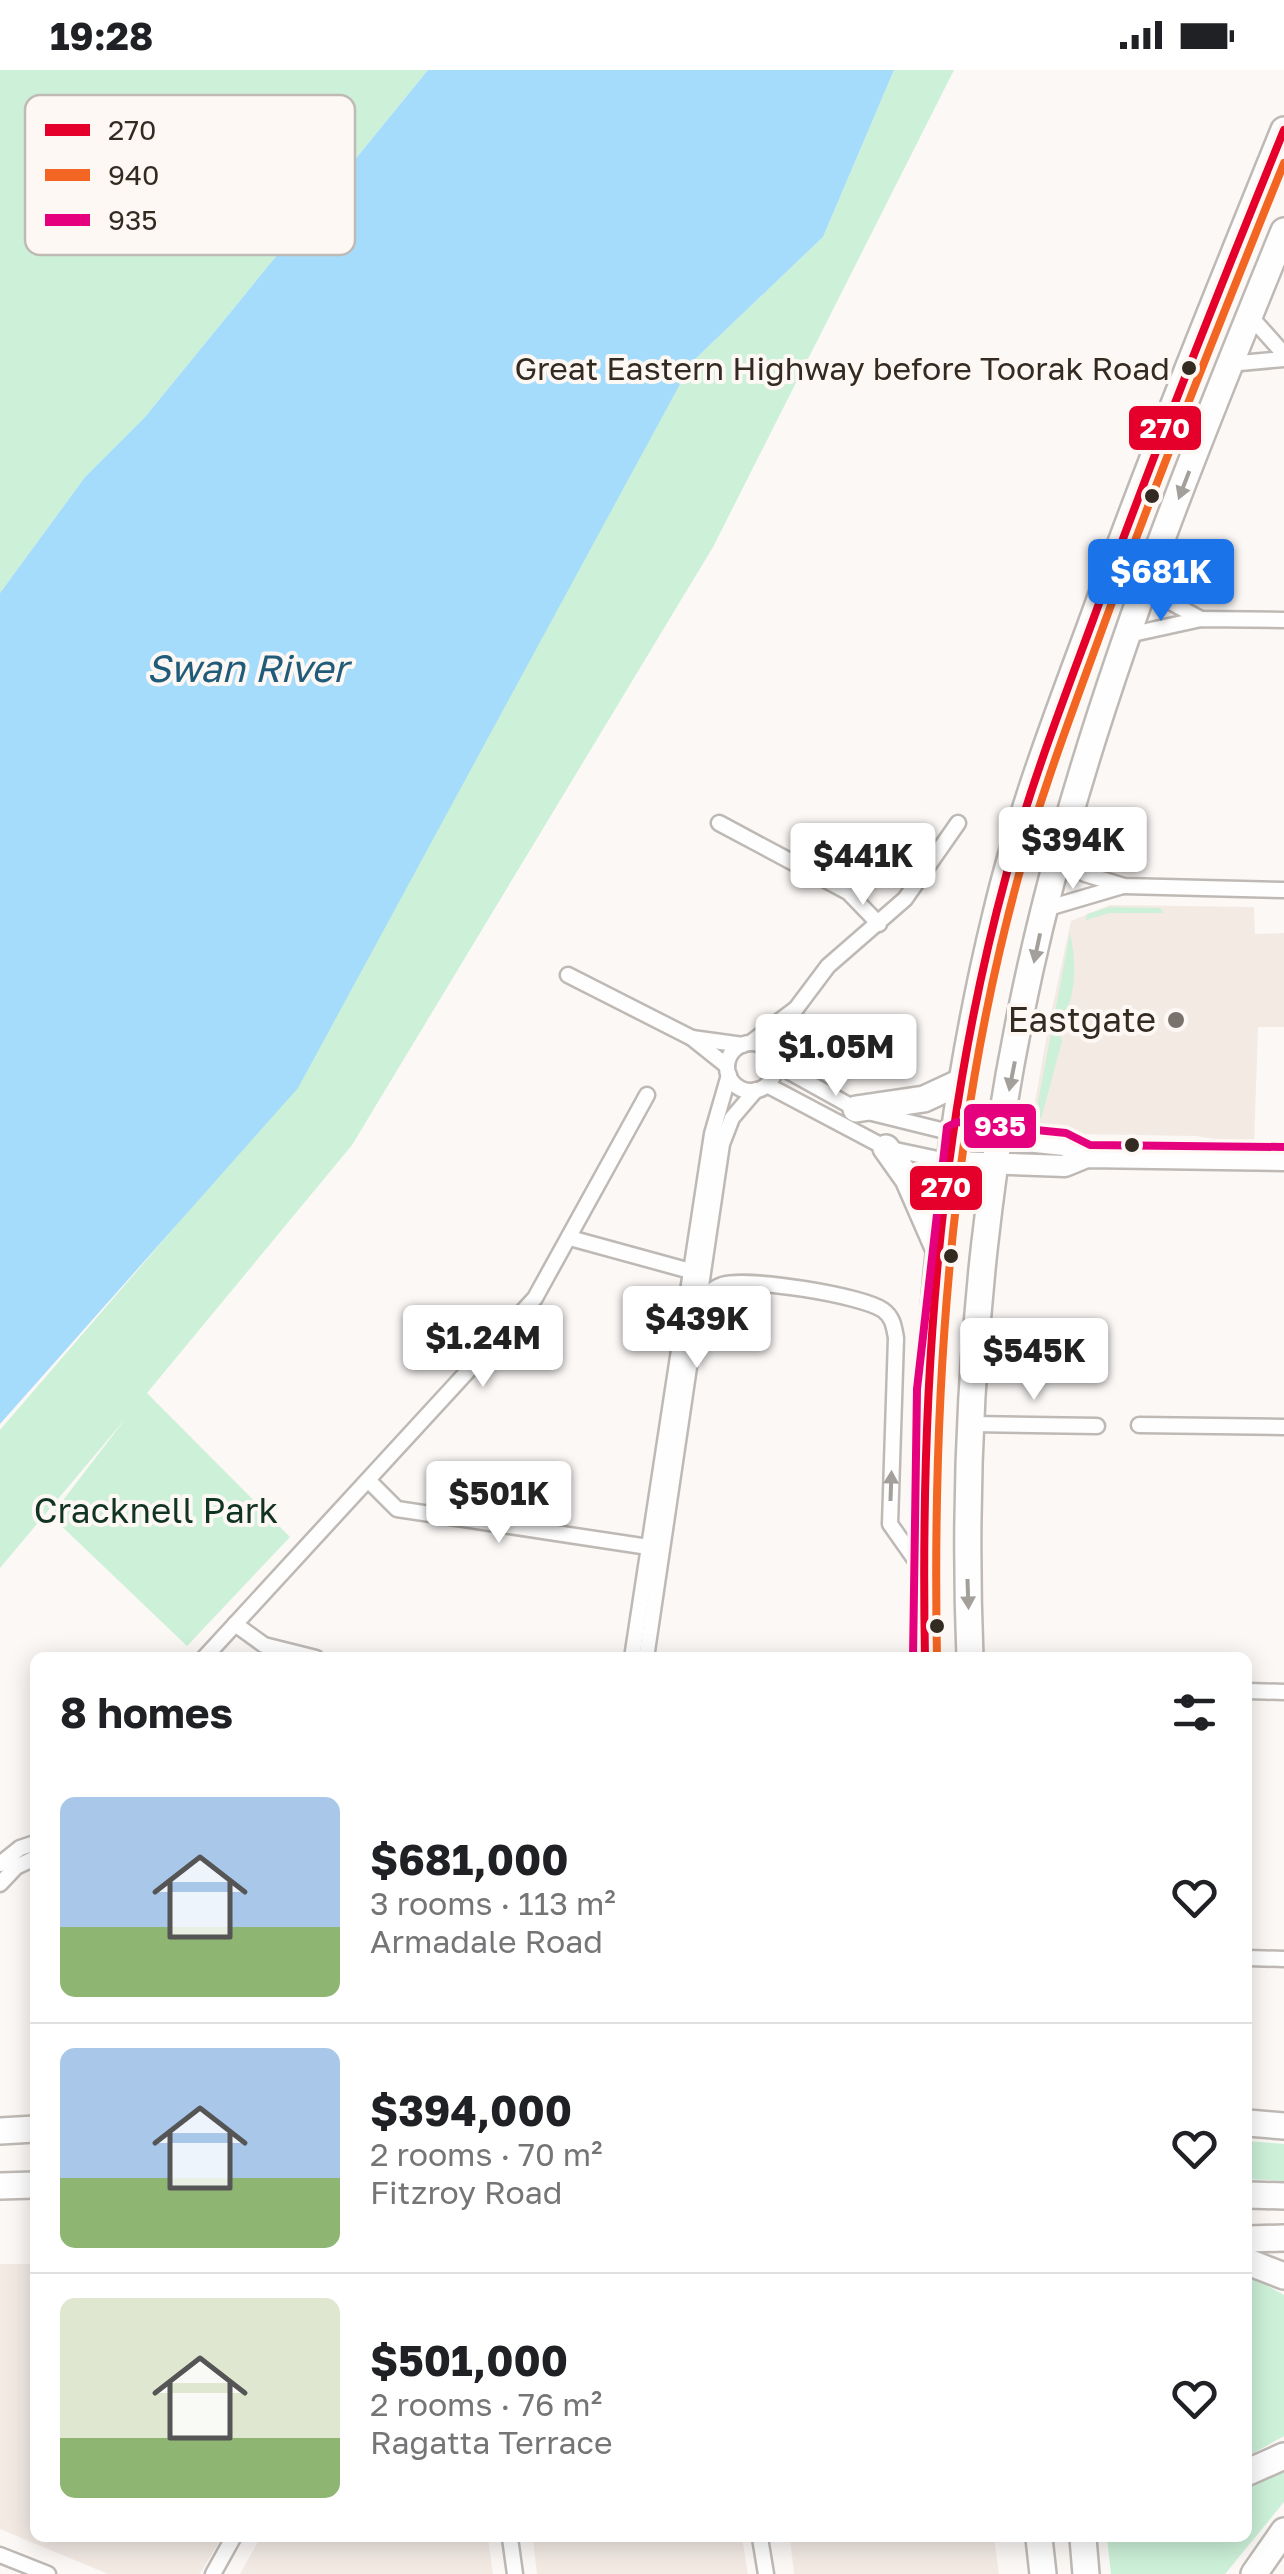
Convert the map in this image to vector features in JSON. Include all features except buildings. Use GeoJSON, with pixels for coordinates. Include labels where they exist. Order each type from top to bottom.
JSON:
{"type":"FeatureCollection","features":[{"type":"Feature","properties":{"kind":"highway"},"geometry":{"type":"LineString","coordinates":[[925,1652],[929,1390],[940,1254],[965,1080],[995,915],[1041,760],[1130,517],[1284,130]]}},
{"type":"Feature","properties":{"kind":"highway"},"geometry":{"type":"LineString","coordinates":[[970,1652],[967,1508],[971,1424],[999,1153],[1045,909],[1128,636],[1229,364],[1284,231]]}},
{"type":"Feature","properties":{"kind":"highway"},"geometry":{"type":"LineString","coordinates":[[856,1108],[924,1099],[965,1080]]}},
{"type":"Feature","properties":{"kind":"highway"},"geometry":{"type":"LineString","coordinates":[[886,1148],[908,1179],[940,1254]]}},
{"type":"Feature","properties":{"kind":"highway"},"geometry":{"type":"LineString","coordinates":[[1252,2123],[1284,2126]]}},
{"type":"Feature","properties":{"kind":"highway"},"geometry":{"type":"LineString","coordinates":[[0,2130],[30,2129]]}},
{"type":"Feature","properties":{"kind":"highway"},"geometry":{"type":"LineString","coordinates":[[0,2186],[30,2185]]}},
{"type":"Feature","properties":{"kind":"highway"},"geometry":{"type":"LineString","coordinates":[[1252,2195],[1284,2196]]}},
{"type":"Feature","properties":{"kind":"highway"},"geometry":{"type":"LineString","coordinates":[[1252,2239],[1284,2238]]}},
{"type":"Feature","properties":{"kind":"highway"},"geometry":{"type":"LineString","coordinates":[[1252,2264],[1284,2276]]}},
{"type":"Feature","properties":{"kind":"highway"},"geometry":{"type":"LineString","coordinates":[[1252,2470],[1284,2456]]}},
{"type":"Feature","properties":{"kind":"highway"},"geometry":{"type":"LineString","coordinates":[[1254,2574],[1284,2531]]}},
{"type":"Feature","properties":{"kind":"highway"},"geometry":{"type":"LineString","coordinates":[[1039,2542],[1043,2574]]}},
{"type":"Feature","properties":{"kind":"highway"},"geometry":{"type":"LineString","coordinates":[[1083,2542],[1086,2574]]}},
{"type":"Feature","properties":{"kind":"street"},"geometry":{"type":"LineString","coordinates":[[1250,315],[1266,339],[1284,356]]}},
{"type":"Feature","properties":{"kind":"street"},"geometry":{"type":"LineString","coordinates":[[1229,364],[1284,356]]}},
{"type":"Feature","properties":{"kind":"street"},"geometry":{"type":"LineString","coordinates":[[1146,588],[1201,619]]}},
{"type":"Feature","properties":{"kind":"street"},"geometry":{"type":"LineString","coordinates":[[1128,636],[1201,619],[1284,620]]}},
{"type":"Feature","properties":{"kind":"street"},"geometry":{"type":"LineString","coordinates":[[719,823],[848,892],[879,924]]}},
{"type":"Feature","properties":{"kind":"street"},"geometry":{"type":"LineString","coordinates":[[646,1652],[653,1548],[722,1144],[732,1118],[761,1088],[795,1010],[828,966],[879,924],[913,889],[958,823]]}},
{"type":"Feature","properties":{"kind":"street"},"geometry":{"type":"LineString","coordinates":[[1062,843],[1085,874],[1124,886],[1284,890]]}},
{"type":"Feature","properties":{"kind":"street"},"geometry":{"type":"LineString","coordinates":[[1045,909],[1124,886]]}},
{"type":"Feature","properties":{"kind":"street"},"geometry":{"type":"LineString","coordinates":[[568,975],[692,1038],[728,1070],[739,1088],[761,1088],[886,1148],[952,1162],[1064,1144],[1087,1156],[1284,1160]]}},
{"type":"Feature","properties":{"kind":"street"},"geometry":{"type":"LineString","coordinates":[[633,1652],[698,1305],[697,1273],[712,1134],[732,1053],[795,1010]]}},
{"type":"Feature","properties":{"kind":"street"},"geometry":{"type":"LineString","coordinates":[[692,1038],[766,1048],[775,1062],[856,1108],[957,1134],[999,1153]]}},
{"type":"Feature","properties":{"kind":"street"},"geometry":{"type":"LineString","coordinates":[[209,1652],[370,1482],[535,1298],[647,1095]]}},
{"type":"Feature","properties":{"kind":"street"},"geometry":{"type":"LineString","coordinates":[[570,1238],[697,1273]]}},
{"type":"Feature","properties":{"kind":"street"},"geometry":{"type":"LineString","coordinates":[[698,1305],[719,1286],[740,1282],[855,1300],[882,1309],[892,1319],[896,1338],[890,1524],[924,1573]]}},
{"type":"Feature","properties":{"kind":"street"},"geometry":{"type":"LineString","coordinates":[[971,1424],[1097,1426]]}},
{"type":"Feature","properties":{"kind":"street"},"geometry":{"type":"LineString","coordinates":[[1139,1425],[1284,1427]]}},
{"type":"Feature","properties":{"kind":"street"},"geometry":{"type":"LineString","coordinates":[[370,1482],[397,1509],[653,1548]]}},
{"type":"Feature","properties":{"kind":"street"},"geometry":{"type":"LineString","coordinates":[[235,1624],[264,1645],[292,1652]]}},
{"type":"Feature","properties":{"kind":"street"},"geometry":{"type":"LineString","coordinates":[[1252,1691],[1284,1692]]}},
{"type":"Feature","properties":{"kind":"street"},"geometry":{"type":"LineString","coordinates":[[0,1864],[30,1845]]}},
{"type":"Feature","properties":{"kind":"street"},"geometry":{"type":"LineString","coordinates":[[0,1884],[16,1866],[30,1860]]}},
{"type":"Feature","properties":{"kind":"street"},"geometry":{"type":"LineString","coordinates":[[1252,1958],[1284,1959]]}},
{"type":"Feature","properties":{"kind":"street"},"geometry":{"type":"LineString","coordinates":[[213,2574],[230,2542]]}},
{"type":"Feature","properties":{"kind":"street"},"geometry":{"type":"LineString","coordinates":[[511,2542],[515,2574]]}},
{"type":"Feature","properties":{"kind":"street"},"geometry":{"type":"LineString","coordinates":[[761,2542],[766,2574]]}},
{"type":"Feature","properties":{"kind":"street"},"geometry":{"type":"LineString","coordinates":[[0,2555],[48,2574]]}},
{"type":"Feature","properties":{"kind":"shaded area"},"geometry":{"type":"Polygon","coordinates":[[[1110,905],[1254,907],[1255,934],[1284,933],[1284,1027],[1258,1027],[1254,1146],[1196,1136],[1073,1134],[1035,1123],[1033,1113],[1071,921],[1110,905]]]}},
{"type":"Feature","properties":{"kind":"shaded area"},"geometry":{"type":"Polygon","coordinates":[[[0,2264],[30,2264],[30,2542],[0,2529],[0,2264]]]}},
{"type":"Feature","properties":{"kind":"shaded area"},"geometry":{"type":"Polygon","coordinates":[[[31,2542],[219,2542],[200,2574],[108,2574],[31,2542]]]}},
{"type":"Feature","properties":{"kind":"shaded area"},"geometry":{"type":"Polygon","coordinates":[[[258,2542],[489,2542],[493,2574],[240,2574],[258,2542]]]}},
{"type":"Feature","properties":{"kind":"shaded area"},"geometry":{"type":"Polygon","coordinates":[[[533,2542],[743,2542],[748,2574],[537,2574],[533,2542]]]}},
{"type":"Feature","properties":{"kind":"shaded area"},"geometry":{"type":"Polygon","coordinates":[[[790,2542],[995,2542],[999,2574],[794,2574],[790,2542]]]}},
{"type":"Feature","properties":{"kind":"green space"},"geometry":{"type":"Polygon","coordinates":[[[0,70],[428,70],[355,160],[355,95],[25,95],[25,255],[277,255],[145,417],[85,477],[0,593],[0,70]]]}},
{"type":"Feature","properties":{"kind":"green space","name":"Cracknell Park"},"geometry":{"type":"Polygon","coordinates":[[[894,70],[954,70],[713,547],[352,1145],[147,1393],[290,1537],[187,1646],[51,1516],[126,1418],[0,1568],[0,1430],[198,1200],[692,362],[823,237],[894,70]]]}},
{"type":"Feature","properties":{"kind":"green space"},"geometry":{"type":"Polygon","coordinates":[[[1109,907],[1160,908],[1163,913],[1109,913],[1086,920],[1087,914],[1109,907]]]}},
{"type":"Feature","properties":{"kind":"green space"},"geometry":{"type":"Polygon","coordinates":[[[1070,933],[1074,983],[1059,1030],[1062,1041],[1041,1119],[1036,1113],[1070,933]]]}},
{"type":"Feature","properties":{"kind":"green space"},"geometry":{"type":"Polygon","coordinates":[[[1252,2141],[1284,2144],[1284,2181],[1252,2179],[1252,2141]]]}},
{"type":"Feature","properties":{"kind":"green space"},"geometry":{"type":"Polygon","coordinates":[[[1252,2277],[1284,2295],[1284,2436],[1252,2454],[1252,2277]]]}},
{"type":"Feature","properties":{"kind":"green space"},"geometry":{"type":"Polygon","coordinates":[[[1284,2467],[1284,2502],[1252,2541],[1252,2480],[1284,2467]]]}},
{"type":"Feature","properties":{"kind":"green space"},"geometry":{"type":"Polygon","coordinates":[[[1107,2542],[1251,2542],[1225,2574],[1111,2574],[1107,2542]]]}},
{"type":"Feature","properties":{"kind":"water","name":"Swan River"},"geometry":{"type":"Polygon","coordinates":[[[428,70],[894,70],[823,237],[692,362],[298,1088],[0,1424],[0,593],[85,477],[145,417],[277,255],[355,255],[355,160],[428,70]]]}},
{"type":"Feature","properties":{"kind":"transit line","name":"270"},"geometry":{"type":"LineString","coordinates":[[925,1652],[926,1461],[938,1264],[964,1068],[983,971],[1035,779],[1162,435],[1284,130]]}},
{"type":"Feature","properties":{"kind":"transit line","name":"940"},"geometry":{"type":"LineString","coordinates":[[937,1652],[938,1462],[950,1265],[961,1167],[995,973],[1027,846],[1069,720],[1169,452],[1284,163]]}},
{"type":"Feature","properties":{"kind":"transit line","name":"935"},"geometry":{"type":"LineString","coordinates":[[913,1652],[917,1389],[947,1127],[957,1122],[1066,1133],[1090,1145],[1284,1147]]}},
{"type":"Feature","properties":{"kind":"place","name":"Great Eastern Highway before Toorak Road"},"geometry":{"type":"Point","coordinates":[1189,368]}},
{"type":"Feature","properties":{"kind":"place","name":"Eastgate"},"geometry":{"type":"Point","coordinates":[1176,1020]}}]}
